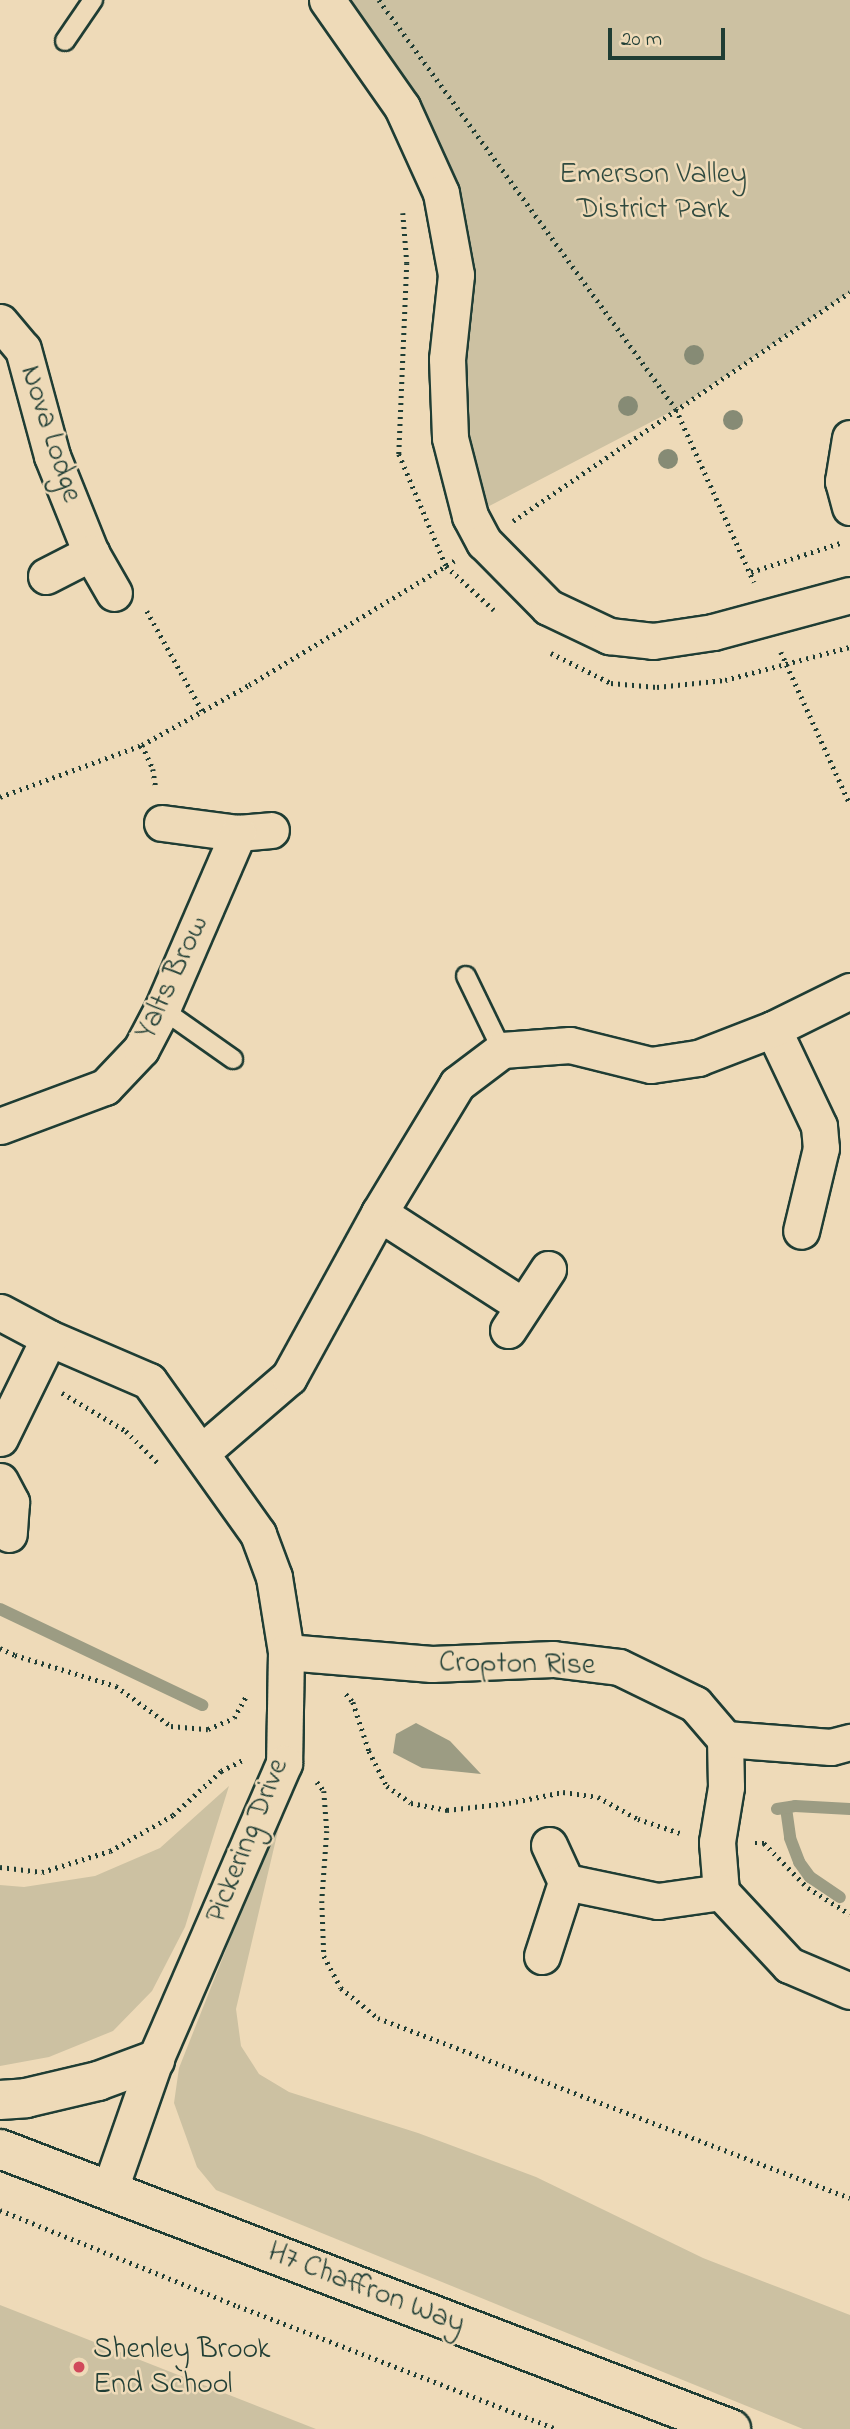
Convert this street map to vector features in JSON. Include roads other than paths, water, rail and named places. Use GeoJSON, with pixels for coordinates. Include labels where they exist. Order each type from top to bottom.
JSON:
{"type":"FeatureCollection","features":[{"type":"Feature","properties":{"kind":"street"},"geometry":{"type":"LineString","coordinates":[[327,0],[402,107],[441,193],[456,275],[447,359],[450,439],[470,516],[484,542],[548,607],[609,636],[653,640],[713,632],[850,595]]}},
{"type":"Feature","properties":{"kind":"street","name":"Nova Lodge"},"geometry":{"type":"LineString","coordinates":[[0,322],[23,349],[52,456],[91,552],[114,593]]}},
{"type":"Feature","properties":{"kind":"street"},"geometry":{"type":"LineString","coordinates":[[850,438],[843,481],[850,507]]}},
{"type":"Feature","properties":{"kind":"street"},"geometry":{"type":"LineString","coordinates":[[46,576],[91,552]]}},
{"type":"Feature","properties":{"kind":"street","name":"Yalts Brow"},"geometry":{"type":"LineString","coordinates":[[0,1126],[105,1087],[141,1049],[255,831],[162,823]]}},
{"type":"Feature","properties":{"kind":"street"},"geometry":{"type":"LineString","coordinates":[[202,1451],[289,1377],[379,1213],[457,1084],[502,1050],[570,1045],[651,1065],[698,1059],[774,1029],[850,991]]}},
{"type":"Feature","properties":{"kind":"street"},"geometry":{"type":"LineString","coordinates":[[774,1029],[819,1126],[821,1148],[801,1231]]}},
{"type":"Feature","properties":{"kind":"street"},"geometry":{"type":"LineString","coordinates":[[379,1213],[515,1317],[548,1269]]}},
{"type":"Feature","properties":{"kind":"street","name":"Pickering Drive"},"geometry":{"type":"LineString","coordinates":[[0,1312],[49,1338],[149,1381],[202,1451],[258,1534],[274,1577],[286,1652],[284,1763],[155,2060],[109,2191]]}},
{"type":"Feature","properties":{"kind":"street"},"geometry":{"type":"LineString","coordinates":[[0,1438],[49,1338]]}},
{"type":"Feature","properties":{"kind":"street"},"geometry":{"type":"LineString","coordinates":[[0,1481],[11,1502],[9,1534]]}},
{"type":"Feature","properties":{"kind":"street","name":"Cropton Rise"},"geometry":{"type":"LineString","coordinates":[[286,1652],[432,1664],[553,1659],[619,1667],[695,1704],[725,1739]]}},
{"type":"Feature","properties":{"kind":"street"},"geometry":{"type":"LineString","coordinates":[[850,1742],[831,1747],[725,1739],[726,1787],[717,1842],[721,1892],[789,1965],[850,1991]]}},
{"type":"Feature","properties":{"kind":"street"},"geometry":{"type":"LineString","coordinates":[[542,1956],[565,1882],[548,1845]]}},
{"type":"Feature","properties":{"kind":"street"},"geometry":{"type":"LineString","coordinates":[[565,1882],[658,1901],[721,1892]]}},
{"type":"Feature","properties":{"kind":"street"},"geometry":{"type":"LineString","coordinates":[[0,2099],[26,2098],[98,2081],[155,2060]]}},
{"type":"Feature","properties":{"kind":"street","name":"H7 Chaffron Way"},"geometry":{"type":"LineString","coordinates":[[0,2149],[19,2166],[109,2191],[731,2429]]}},
{"type":"Feature","properties":{"kind":"lane"},"geometry":{"type":"LineString","coordinates":[[65,41],[93,0]]}},
{"type":"Feature","properties":{"kind":"lane"},"geometry":{"type":"LineString","coordinates":[[466,976],[502,1050]]}},
{"type":"Feature","properties":{"kind":"lane"},"geometry":{"type":"LineString","coordinates":[[162,1009],[233,1059]]}},
{"type":"Feature","properties":{"kind":"waterway"},"geometry":{"type":"LineString","coordinates":[[0,1609],[202,1705]]}},
{"type":"Feature","properties":{"kind":"waterway"},"geometry":{"type":"LineString","coordinates":[[777,1809],[795,1806],[850,1809]]}},
{"type":"Feature","properties":{"kind":"waterway"},"geometry":{"type":"LineString","coordinates":[[786,1808],[790,1838],[799,1862],[810,1877],[840,1897]]}},
{"type":"Feature","properties":{"kind":"place","name":"Shenley Brook End School"},"geometry":{"type":"Point","coordinates":[79,2367]}},
{"type":"Feature","properties":{"kind":"park label","name":"Emerson Valley District Park"},"geometry":{"type":"Point","coordinates":[653,192]}}]}
